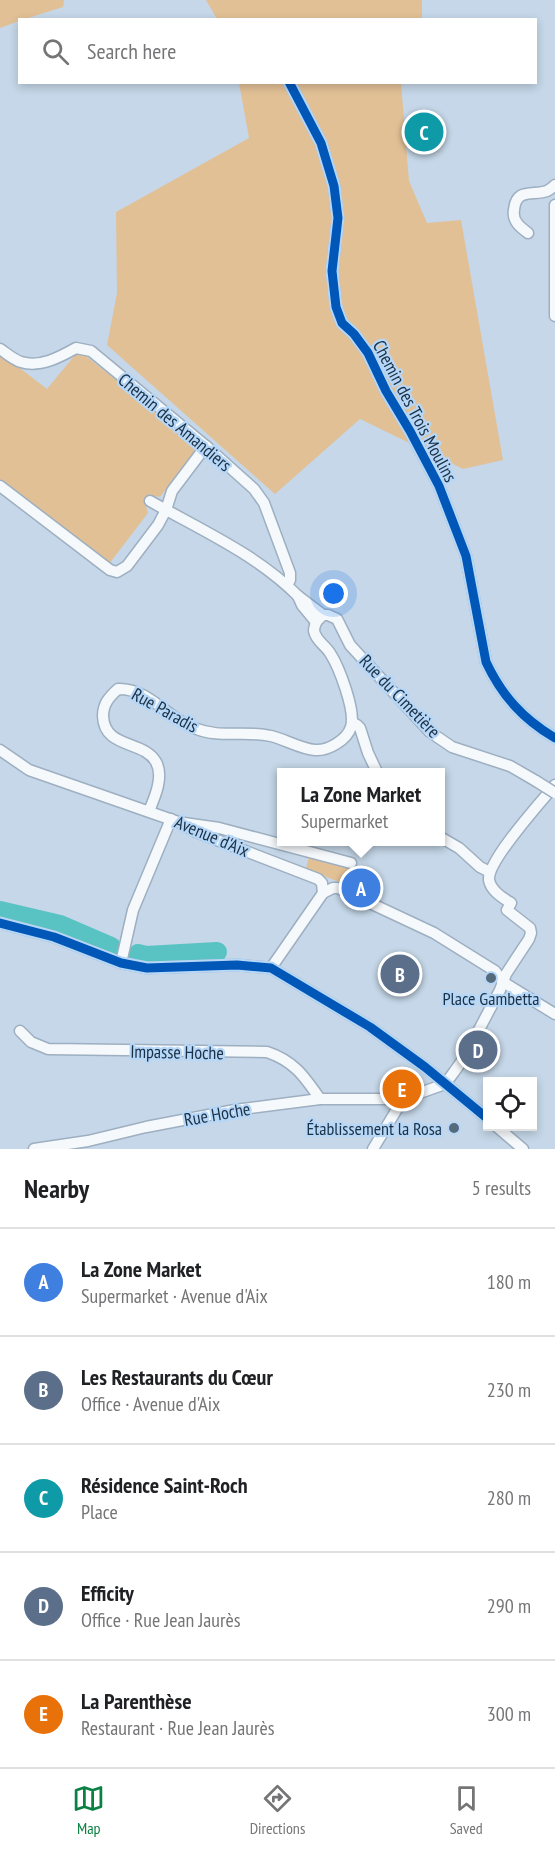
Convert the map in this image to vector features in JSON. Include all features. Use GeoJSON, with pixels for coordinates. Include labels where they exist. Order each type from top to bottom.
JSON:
{"type":"FeatureCollection","features":[{"type":"Feature","properties":{"kind":"street","name":"Chemin des Trois Moulins"},"geometry":{"type":"LineString","coordinates":[[290,84],[321,143],[334,186],[338,218],[332,271],[336,307],[342,323],[354,334],[368,353],[386,392],[439,486],[466,556],[486,662],[494,678],[523,716],[555,738]]}},
{"type":"Feature","properties":{"kind":"street"},"geometry":{"type":"LineString","coordinates":[[528,233],[515,220],[513,212],[519,196],[529,192],[553,192]]}},
{"type":"Feature","properties":{"kind":"street"},"geometry":{"type":"LineString","coordinates":[[555,205],[555,316]]}},
{"type":"Feature","properties":{"kind":"street","name":"Chemin des Amandiers"},"geometry":{"type":"LineString","coordinates":[[0,349],[20,362],[36,363],[54,360],[76,348],[91,351],[206,446],[254,489],[264,503],[290,573],[287,585]]}},
{"type":"Feature","properties":{"kind":"street"},"geometry":{"type":"LineString","coordinates":[[0,486],[110,570],[117,572],[127,566],[158,525],[172,491],[206,446]]}},
{"type":"Feature","properties":{"kind":"street","name":"Rue du Cimetière"},"geometry":{"type":"LineString","coordinates":[[150,501],[247,555],[287,585],[320,619],[328,615],[337,619],[350,645],[430,732],[452,747],[510,766],[555,793]]}},
{"type":"Feature","properties":{"kind":"street"},"geometry":{"type":"LineString","coordinates":[[320,619],[314,627],[315,632],[336,664],[350,705],[352,723],[360,729],[375,768]]}},
{"type":"Feature","properties":{"kind":"street","name":"Rue Paradis"},"geometry":{"type":"LineString","coordinates":[[149,811],[160,777],[156,762],[147,753],[115,739],[106,730],[103,720],[103,707],[118,689],[138,692],[178,720],[206,733],[221,735],[255,733],[273,736],[314,750],[329,747],[342,739],[350,732],[352,723]]}},
{"type":"Feature","properties":{"kind":"street","name":"Avenue d'Aix"},"geometry":{"type":"LineString","coordinates":[[0,750],[29,770],[176,821],[318,879],[322,883],[323,893]]}},
{"type":"Feature","properties":{"kind":"street"},"geometry":{"type":"LineString","coordinates":[[445,1084],[464,1058],[506,974],[531,933],[527,924],[507,910],[511,903],[491,886],[490,872],[512,838],[555,785]]}},
{"type":"Feature","properties":{"kind":"street"},"geometry":{"type":"LineString","coordinates":[[122,960],[132,910],[176,821],[219,828],[277,843]]}},
{"type":"Feature","properties":{"kind":"street"},"geometry":{"type":"LineString","coordinates":[[445,839],[459,848],[480,867],[490,872]]}},
{"type":"Feature","properties":{"kind":"street"},"geometry":{"type":"LineString","coordinates":[[287,846],[351,863]]}},
{"type":"Feature","properties":{"kind":"street"},"geometry":{"type":"LineString","coordinates":[[271,968],[323,893],[333,888],[342,889],[418,924],[495,970],[503,982],[555,1014]]}},
{"type":"Feature","properties":{"kind":"street"},"geometry":{"type":"LineString","coordinates":[[0,923],[54,937],[147,969],[237,965],[271,968],[370,1027],[425,1067],[483,1115]]}},
{"type":"Feature","properties":{"kind":"street","name":"Impasse Hoche"},"geometry":{"type":"LineString","coordinates":[[20,1031],[31,1042],[48,1049],[267,1052],[281,1057],[300,1071],[320,1099]]}},
{"type":"Feature","properties":{"kind":"street","name":"Rue Hoche"},"geometry":{"type":"LineString","coordinates":[[34,1149],[88,1141],[235,1110],[320,1099],[403,1099],[445,1084]]}},
{"type":"Feature","properties":{"kind":"street"},"geometry":{"type":"LineString","coordinates":[[373,1149],[403,1099]]}},
{"type":"Feature","properties":{"kind":"street"},"geometry":{"type":"LineString","coordinates":[[501,1131],[516,1147]]}},
{"type":"Feature","properties":{"kind":"shaded area"},"geometry":{"type":"Polygon","coordinates":[[[0,0],[64,0],[63,7],[28,18],[18,18],[18,21],[0,28],[0,0]]]}},
{"type":"Feature","properties":{"kind":"shaded area"},"geometry":{"type":"Polygon","coordinates":[[[206,0],[422,0],[422,18],[216,18],[206,0]]]}},
{"type":"Feature","properties":{"kind":"shaded area"},"geometry":{"type":"Polygon","coordinates":[[[239,84],[401,84],[409,181],[427,223],[461,220],[503,460],[463,469],[360,419],[275,494],[107,345],[117,293],[116,212],[249,138],[239,84]]]}},
{"type":"Feature","properties":{"kind":"shaded area"},"geometry":{"type":"Polygon","coordinates":[[[0,353],[47,389],[75,355],[82,353],[200,446],[160,497],[154,496],[146,506],[148,513],[109,564],[0,480],[0,353]]]}},
{"type":"Feature","properties":{"kind":"shaded area"},"geometry":{"type":"Polygon","coordinates":[[[309,856],[352,867],[347,885],[306,869],[309,856]]]}},
{"type":"Feature","properties":{"kind":"waterway"},"geometry":{"type":"LineString","coordinates":[[0,911],[60,925],[111,947]]}},
{"type":"Feature","properties":{"kind":"waterway"},"geometry":{"type":"LineString","coordinates":[[138,954],[146,956],[217,952]]}},
{"type":"Feature","properties":{"kind":"cycle path"},"geometry":{"type":"LineString","coordinates":[[290,84],[321,143],[334,186],[338,218],[332,271],[336,307],[342,323],[354,334],[368,353],[386,391],[439,486],[466,556],[486,662],[492,674],[514,706],[555,738]]}},
{"type":"Feature","properties":{"kind":"cycle path"},"geometry":{"type":"LineString","coordinates":[[0,923],[54,937],[121,963],[147,968],[237,965],[271,968],[370,1027],[425,1067],[483,1115]]}},
{"type":"Feature","properties":{"kind":"place","name":"Résidence Saint-Roch"},"geometry":{"type":"Point","coordinates":[424,132]}},
{"type":"Feature","properties":{"kind":"place","name":"La Zone Market"},"geometry":{"type":"Point","coordinates":[361,888]}},
{"type":"Feature","properties":{"kind":"place","name":"Les Restaurants du Cœur"},"geometry":{"type":"Point","coordinates":[400,974]}},
{"type":"Feature","properties":{"kind":"place","name":"Place Gambetta"},"geometry":{"type":"Point","coordinates":[491,978]}},
{"type":"Feature","properties":{"kind":"place","name":"Efficity"},"geometry":{"type":"Point","coordinates":[478,1050]}},
{"type":"Feature","properties":{"kind":"place","name":"La Parenthèse"},"geometry":{"type":"Point","coordinates":[402,1089]}},
{"type":"Feature","properties":{"kind":"place","name":"Établissement la Rosa"},"geometry":{"type":"Point","coordinates":[454,1128]}}]}
